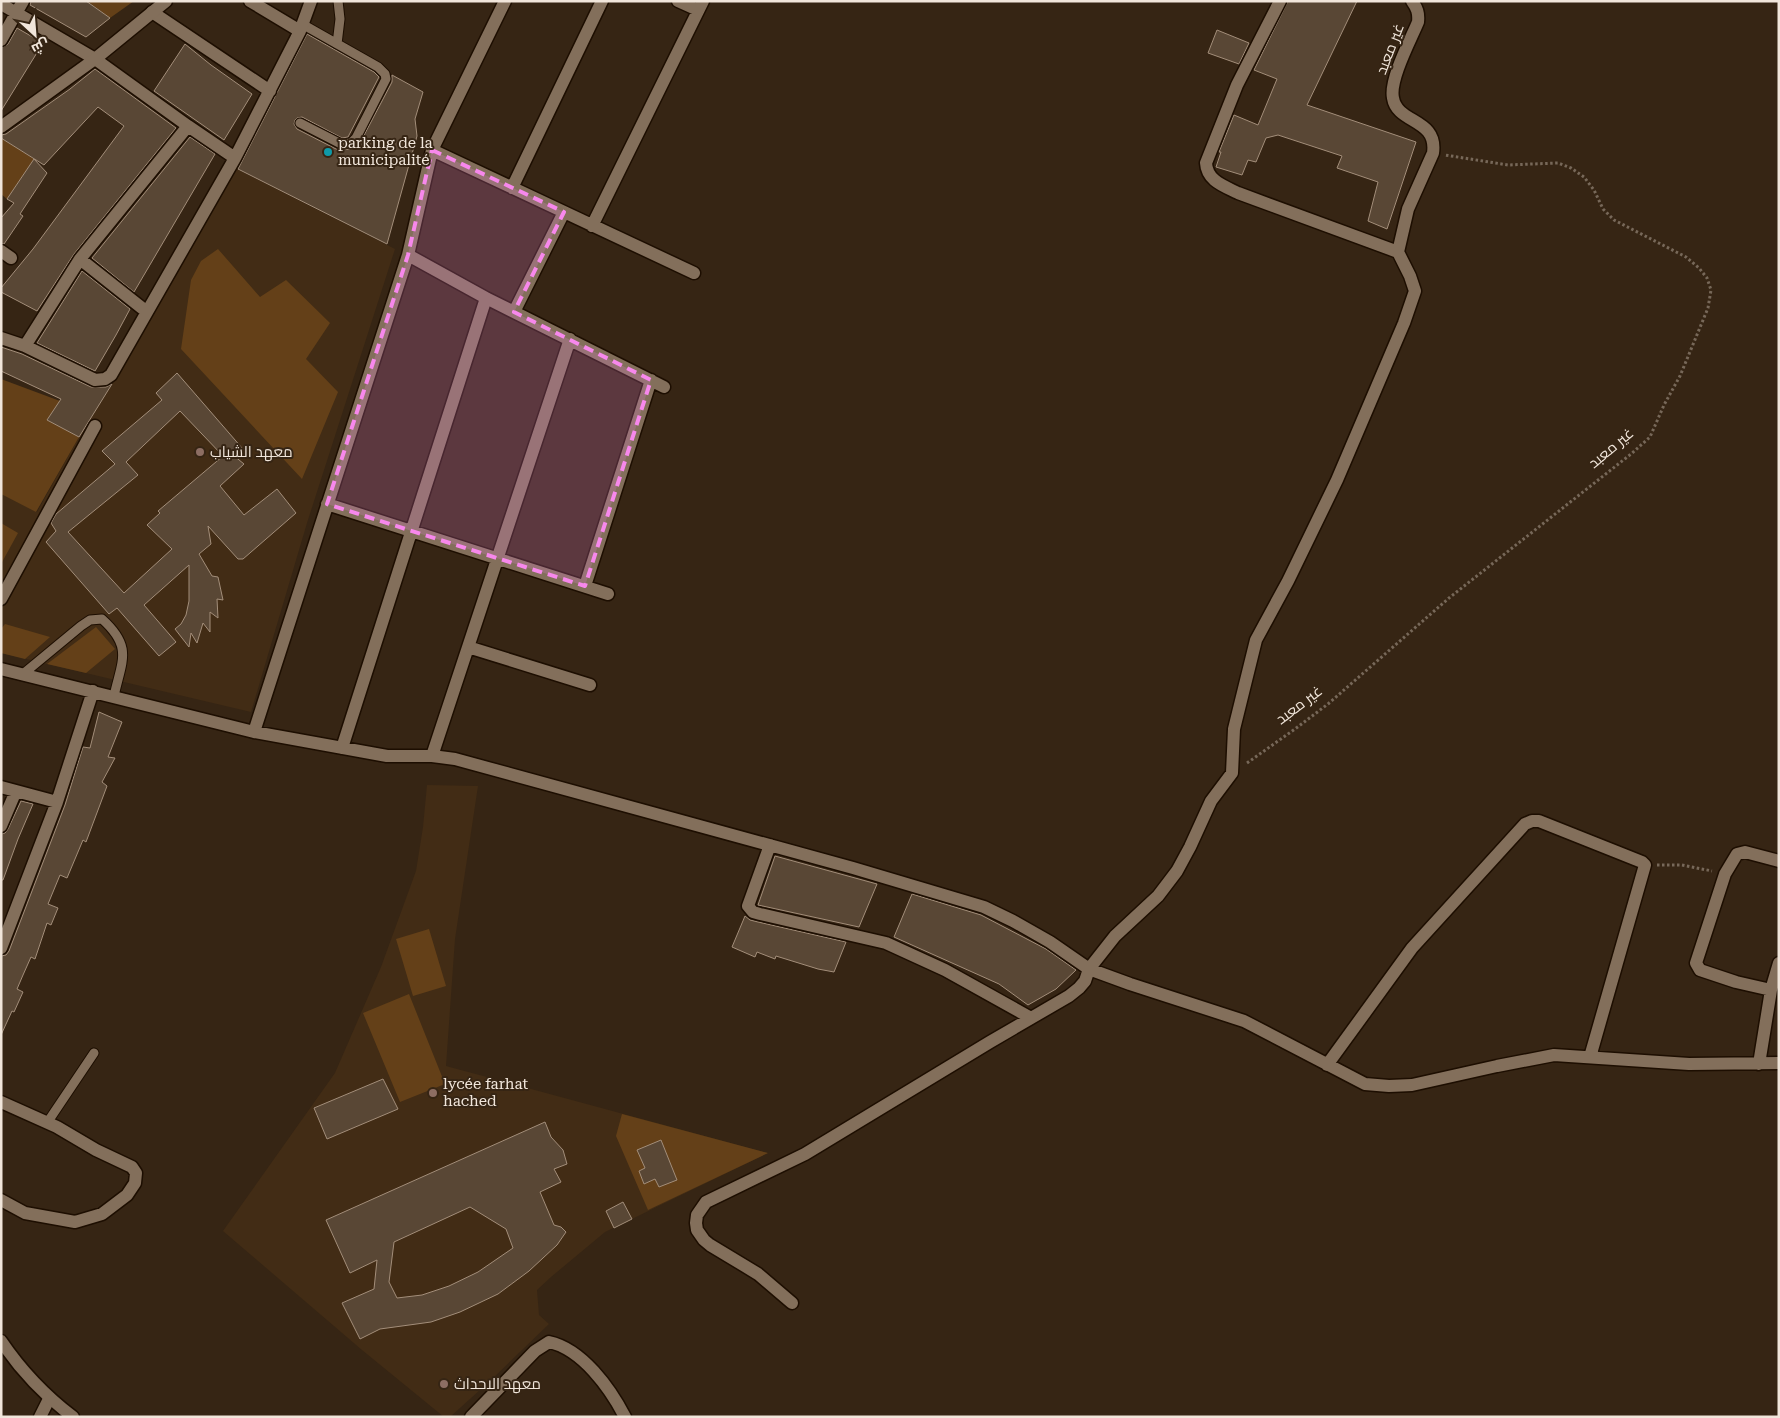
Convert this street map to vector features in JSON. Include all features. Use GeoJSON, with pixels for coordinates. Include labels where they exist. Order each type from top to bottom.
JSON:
{"type":"FeatureCollection","features":[{"type":"Feature","properties":{"kind":"street"},"geometry":{"type":"LineString","coordinates":[[1,40],[23,1]]}},
{"type":"Feature","properties":{"kind":"street"},"geometry":{"type":"LineString","coordinates":[[1,127],[95,59],[166,1]]}},
{"type":"Feature","properties":{"kind":"street"},"geometry":{"type":"LineString","coordinates":[[250,1],[301,27]]}},
{"type":"Feature","properties":{"kind":"street"},"geometry":{"type":"LineString","coordinates":[[1,338],[25,346],[96,380],[105,379],[115,369],[235,158],[301,27],[311,1]]}},
{"type":"Feature","properties":{"kind":"street"},"geometry":{"type":"LineString","coordinates":[[254,732],[408,255],[432,150],[505,1]]}},
{"type":"Feature","properties":{"kind":"street"},"geometry":{"type":"LineString","coordinates":[[512,188],[602,1]]}},
{"type":"Feature","properties":{"kind":"street"},"geometry":{"type":"LineString","coordinates":[[592,226],[700,6],[678,1]]}},
{"type":"Feature","properties":{"kind":"street"},"geometry":{"type":"LineString","coordinates":[[1280,1],[1237,85],[1206,163],[1209,175],[1217,182],[1238,193],[1398,252]]}},
{"type":"Feature","properties":{"kind":"street","name":"غير معبد"},"geometry":{"type":"LineString","coordinates":[[1412,1],[1419,15],[1418,22],[1393,85],[1393,99],[1399,109],[1431,134],[1434,145],[1432,153]]}},
{"type":"Feature","properties":{"kind":"street"},"geometry":{"type":"LineString","coordinates":[[1,4],[95,59],[235,158]]}},
{"type":"Feature","properties":{"kind":"street"},"geometry":{"type":"LineString","coordinates":[[152,12],[270,91]]}},
{"type":"Feature","properties":{"kind":"street"},"geometry":{"type":"LineString","coordinates":[[25,346],[80,259],[188,126]]}},
{"type":"Feature","properties":{"kind":"street"},"geometry":{"type":"LineString","coordinates":[[432,150],[694,274]]}},
{"type":"Feature","properties":{"kind":"street"},"geometry":{"type":"LineString","coordinates":[[792,1303],[758,1274],[710,1246],[704,1240],[696,1223],[697,1215],[701,1208],[706,1202],[805,1154],[1052,1007],[1079,988],[1085,981],[1089,969],[1115,936],[1158,896],[1177,871],[1211,801],[1232,773],[1234,729],[1256,640],[1288,581],[1337,480],[1404,323],[1415,291],[1398,252],[1408,209],[1432,153]]}},
{"type":"Feature","properties":{"kind":"street"},"geometry":{"type":"LineString","coordinates":[[514,312],[564,212]]}},
{"type":"Feature","properties":{"kind":"street"},"geometry":{"type":"LineString","coordinates":[[408,255],[486,298],[664,387]]}},
{"type":"Feature","properties":{"kind":"street"},"geometry":{"type":"LineString","coordinates":[[80,259],[147,312]]}},
{"type":"Feature","properties":{"kind":"street"},"geometry":{"type":"LineString","coordinates":[[342,748],[486,298]]}},
{"type":"Feature","properties":{"kind":"street"},"geometry":{"type":"LineString","coordinates":[[432,756],[570,339]]}},
{"type":"Feature","properties":{"kind":"street"},"geometry":{"type":"LineString","coordinates":[[585,586],[651,380]]}},
{"type":"Feature","properties":{"kind":"street"},"geometry":{"type":"LineString","coordinates":[[1,599],[94,426]]}},
{"type":"Feature","properties":{"kind":"street"},"geometry":{"type":"LineString","coordinates":[[328,504],[608,594]]}},
{"type":"Feature","properties":{"kind":"street"},"geometry":{"type":"LineString","coordinates":[[468,647],[590,685]]}},
{"type":"Feature","properties":{"kind":"street"},"geometry":{"type":"LineString","coordinates":[[1,669],[254,732],[387,756],[432,756],[455,760],[862,870],[984,908],[1013,921],[1050,942],[1089,969],[1244,1021],[1366,1084],[1412,1085],[1554,1055],[1689,1064],[1779,1063]]}},
{"type":"Feature","properties":{"kind":"street"},"geometry":{"type":"LineString","coordinates":[[1,948],[57,802],[93,691]]}},
{"type":"Feature","properties":{"kind":"street"},"geometry":{"type":"LineString","coordinates":[[1,787],[57,802]]}},
{"type":"Feature","properties":{"kind":"street"},"geometry":{"type":"LineString","coordinates":[[1,826],[16,791]]}},
{"type":"Feature","properties":{"kind":"street"},"geometry":{"type":"LineString","coordinates":[[1327,1065],[1412,948],[1525,824],[1532,821],[1540,821],[1646,865],[1590,1056]]}},
{"type":"Feature","properties":{"kind":"street"},"geometry":{"type":"LineString","coordinates":[[770,846],[748,906],[750,910],[760,914],[886,943],[946,970],[1031,1018]]}},
{"type":"Feature","properties":{"kind":"street"},"geometry":{"type":"LineString","coordinates":[[1772,990],[1736,982],[1700,970],[1696,963],[1725,874],[1737,854],[1745,852],[1779,861]]}},
{"type":"Feature","properties":{"kind":"street"},"geometry":{"type":"LineString","coordinates":[[1759,1064],[1772,990],[1779,963]]}},
{"type":"Feature","properties":{"kind":"street"},"geometry":{"type":"LineString","coordinates":[[1,1102],[47,1123],[132,1167],[136,1173],[135,1183],[127,1195],[102,1214],[75,1222],[26,1213],[1,1200]]}},
{"type":"Feature","properties":{"kind":"street"},"geometry":{"type":"LineString","coordinates":[[1,1342],[49,1399],[73,1417]]}},
{"type":"Feature","properties":{"kind":"street"},"geometry":{"type":"LineString","coordinates":[[471,1417],[535,1351],[549,1342],[559,1344],[579,1357],[610,1392],[625,1417]]}},
{"type":"Feature","properties":{"kind":"street"},"geometry":{"type":"LineString","coordinates":[[40,1417],[49,1399]]}},
{"type":"Feature","properties":{"kind":"lane"},"geometry":{"type":"LineString","coordinates":[[337,44],[340,19],[338,1]]}},
{"type":"Feature","properties":{"kind":"lane"},"geometry":{"type":"LineString","coordinates":[[300,123],[341,144],[348,144],[356,138],[386,79],[382,70],[337,44],[301,27]]}},
{"type":"Feature","properties":{"kind":"lane"},"geometry":{"type":"LineString","coordinates":[[23,674],[81,626],[90,620],[102,619],[114,630],[122,642],[124,653],[114,696]]}},
{"type":"Feature","properties":{"kind":"lane"},"geometry":{"type":"LineString","coordinates":[[47,1123],[94,1053]]}},
{"type":"Feature","properties":{"kind":"path","name":"غير معبد"},"geometry":{"type":"LineString","coordinates":[[1232,773],[1328,704],[1449,598],[1650,437],[1664,405],[1680,376],[1708,308],[1711,290],[1707,278],[1699,268],[1686,257],[1614,220],[1602,209],[1594,190],[1584,177],[1571,168],[1558,163],[1508,165],[1432,153]]}},
{"type":"Feature","properties":{"kind":"path"},"geometry":{"type":"LineString","coordinates":[[1646,865],[1682,865],[1725,874]]}},
{"type":"Feature","properties":{"kind":"highlighted area"},"geometry":{"type":"Polygon","coordinates":[[[432,150],[564,212],[514,312],[651,380],[585,586],[327,504],[408,255],[432,150]]]}},
{"type":"Feature","properties":{"kind":"shaded area"},"geometry":{"type":"Polygon","coordinates":[[[87,1],[134,1],[110,18],[87,1]]]}},
{"type":"Feature","properties":{"kind":"shaded area"},"geometry":{"type":"Polygon","coordinates":[[[1,138],[34,159],[7,199],[1,194],[1,138]]]}},
{"type":"Feature","properties":{"kind":"shaded area","name":"معهد الشياب"},"geometry":{"type":"Polygon","coordinates":[[[235,168],[395,249],[307,523],[251,712],[1,653],[1,494],[37,512],[79,437],[113,383],[235,168]]]}},
{"type":"Feature","properties":{"kind":"shaded area"},"geometry":{"type":"Polygon","coordinates":[[[218,249],[260,297],[286,280],[330,323],[306,359],[338,392],[302,479],[181,349],[191,280],[201,261],[218,249]]]}},
{"type":"Feature","properties":{"kind":"shaded area"},"geometry":{"type":"Polygon","coordinates":[[[1,379],[60,401],[47,420],[79,437],[36,512],[1,494],[1,379]]]}},
{"type":"Feature","properties":{"kind":"shaded area"},"geometry":{"type":"Polygon","coordinates":[[[1,523],[18,533],[1,564],[1,523]]]}},
{"type":"Feature","properties":{"kind":"shaded area"},"geometry":{"type":"Polygon","coordinates":[[[5,624],[50,637],[25,659],[1,653],[1,629],[5,624]]]}},
{"type":"Feature","properties":{"kind":"shaded area"},"geometry":{"type":"Polygon","coordinates":[[[96,627],[115,649],[86,673],[47,664],[96,627]]]}},
{"type":"Feature","properties":{"kind":"shaded area","name":"lycée farhat hached"},"geometry":{"type":"Polygon","coordinates":[[[427,785],[478,786],[455,939],[446,1066],[768,1153],[605,1232],[537,1290],[539,1315],[549,1324],[450,1417],[444,1417],[362,1350],[223,1231],[335,1073],[381,967],[416,871],[427,785]]]}},
{"type":"Feature","properties":{"kind":"shaded area"},"geometry":{"type":"Polygon","coordinates":[[[429,929],[446,986],[413,996],[396,939],[429,929]]]}},
{"type":"Feature","properties":{"kind":"shaded area"},"geometry":{"type":"Polygon","coordinates":[[[409,994],[445,1084],[400,1102],[363,1013],[409,994]]]}},
{"type":"Feature","properties":{"kind":"shaded area"},"geometry":{"type":"Polygon","coordinates":[[[622,1114],[768,1153],[648,1210],[616,1136],[622,1114]]]}},
{"type":"Feature","properties":{"kind":"building"},"geometry":{"type":"Polygon","coordinates":[[[31,1],[86,1],[110,18],[86,37],[30,5],[31,1]]]}},
{"type":"Feature","properties":{"kind":"building"},"geometry":{"type":"Polygon","coordinates":[[[1288,1],[1357,1],[1307,105],[1416,142],[1387,229],[1368,221],[1378,182],[1337,168],[1342,156],[1278,135],[1266,138],[1256,162],[1248,160],[1242,175],[1216,167],[1221,152],[1219,152],[1234,115],[1258,125],[1277,79],[1254,70],[1288,1]]]}},
{"type":"Feature","properties":{"kind":"building"},"geometry":{"type":"Polygon","coordinates":[[[17,28],[43,43],[1,111],[1,48],[8,44],[17,28]]]}},
{"type":"Feature","properties":{"kind":"building"},"geometry":{"type":"Polygon","coordinates":[[[1217,30],[1249,43],[1239,64],[1208,53],[1217,30]]]}},
{"type":"Feature","properties":{"kind":"building","name":"parking de la municipalité"},"geometry":{"type":"Polygon","coordinates":[[[307,34],[374,72],[379,77],[348,137],[342,138],[302,117],[295,120],[294,124],[297,129],[338,150],[352,149],[361,141],[392,82],[392,75],[423,92],[415,119],[417,136],[387,244],[238,169],[307,34]]]}},
{"type":"Feature","properties":{"kind":"building"},"geometry":{"type":"Polygon","coordinates":[[[185,44],[252,94],[224,140],[154,91],[185,44]]]}},
{"type":"Feature","properties":{"kind":"building"},"geometry":{"type":"Polygon","coordinates":[[[95,69],[176,128],[74,254],[37,311],[1,292],[1,288],[33,249],[124,126],[98,107],[44,165],[1,138],[1,135],[6,134],[95,69]]]}},
{"type":"Feature","properties":{"kind":"building"},"geometry":{"type":"Polygon","coordinates":[[[190,137],[215,154],[134,292],[92,258],[190,137]]]}},
{"type":"Feature","properties":{"kind":"building"},"geometry":{"type":"Polygon","coordinates":[[[34,159],[47,173],[20,214],[23,216],[4,244],[1,243],[1,218],[14,203],[7,199],[34,159]]]}},
{"type":"Feature","properties":{"kind":"building"},"geometry":{"type":"Polygon","coordinates":[[[82,271],[130,309],[95,371],[37,343],[82,271]]]}},
{"type":"Feature","properties":{"kind":"building"},"geometry":{"type":"Polygon","coordinates":[[[1,347],[22,354],[91,387],[106,387],[112,384],[79,437],[47,420],[61,399],[1,371],[1,347]]]}},
{"type":"Feature","properties":{"kind":"building"},"geometry":{"type":"Polygon","coordinates":[[[177,373],[242,448],[233,455],[244,464],[220,486],[244,515],[277,489],[296,513],[243,559],[238,559],[208,526],[211,544],[199,554],[212,576],[218,577],[223,600],[217,599],[218,618],[210,612],[210,632],[203,623],[197,643],[191,633],[189,647],[175,629],[181,624],[186,615],[189,601],[189,565],[144,605],[176,642],[159,656],[117,608],[109,614],[46,542],[56,531],[51,523],[56,514],[115,464],[102,451],[162,400],[156,393],[177,373]],[[180,411],[126,462],[138,475],[68,532],[124,593],[172,549],[147,525],[160,513],[158,511],[223,456],[180,411]]]}},
{"type":"Feature","properties":{"kind":"building"},"geometry":{"type":"Polygon","coordinates":[[[99,712],[122,722],[108,757],[115,758],[102,782],[107,786],[86,842],[83,840],[67,878],[60,875],[48,904],[58,908],[51,925],[47,923],[35,959],[31,957],[17,989],[23,992],[1,1035],[1,956],[6,955],[9,951],[65,805],[83,747],[90,748],[99,712]]]}},
{"type":"Feature","properties":{"kind":"building"},"geometry":{"type":"Polygon","coordinates":[[[21,801],[33,804],[3,880],[1,880],[1,834],[5,833],[8,829],[21,801]]]}},
{"type":"Feature","properties":{"kind":"building"},"geometry":{"type":"Polygon","coordinates":[[[775,856],[877,884],[859,927],[758,905],[775,856]]]}},
{"type":"Feature","properties":{"kind":"building"},"geometry":{"type":"Polygon","coordinates":[[[912,894],[981,915],[1046,949],[1076,970],[1056,989],[1028,1005],[999,984],[894,937],[912,894]]]}},
{"type":"Feature","properties":{"kind":"building"},"geometry":{"type":"Polygon","coordinates":[[[745,916],[750,920],[846,942],[834,972],[776,956],[775,959],[757,952],[755,957],[732,947],[745,916]]]}},
{"type":"Feature","properties":{"kind":"building"},"geometry":{"type":"Polygon","coordinates":[[[383,1079],[398,1109],[327,1139],[314,1108],[383,1079]]]}},
{"type":"Feature","properties":{"kind":"building"},"geometry":{"type":"Polygon","coordinates":[[[545,1122],[551,1137],[563,1150],[567,1164],[554,1169],[561,1182],[540,1192],[554,1225],[561,1227],[566,1232],[557,1245],[529,1271],[498,1294],[460,1312],[431,1322],[380,1329],[360,1339],[342,1303],[374,1289],[377,1260],[350,1273],[326,1220],[545,1122]],[[470,1207],[394,1242],[389,1282],[397,1298],[422,1295],[449,1286],[478,1272],[513,1248],[506,1229],[470,1207]]]}},
{"type":"Feature","properties":{"kind":"building"},"geometry":{"type":"Polygon","coordinates":[[[661,1140],[677,1180],[659,1187],[655,1179],[644,1184],[639,1171],[645,1168],[637,1150],[661,1140]]]}},
{"type":"Feature","properties":{"kind":"building"},"geometry":{"type":"Polygon","coordinates":[[[623,1202],[632,1219],[614,1228],[606,1211],[623,1202]]]}},
{"type":"Feature","properties":{"kind":"place","name":"parking de la municipalité"},"geometry":{"type":"Point","coordinates":[328,152]}},
{"type":"Feature","properties":{"kind":"place","name":"معهد الشياب"},"geometry":{"type":"Point","coordinates":[200,452]}},
{"type":"Feature","properties":{"kind":"place","name":"lycée farhat hached"},"geometry":{"type":"Point","coordinates":[433,1093]}},
{"type":"Feature","properties":{"kind":"place","name":"معهد الاحداث"},"geometry":{"type":"Point","coordinates":[444,1384]}}]}
